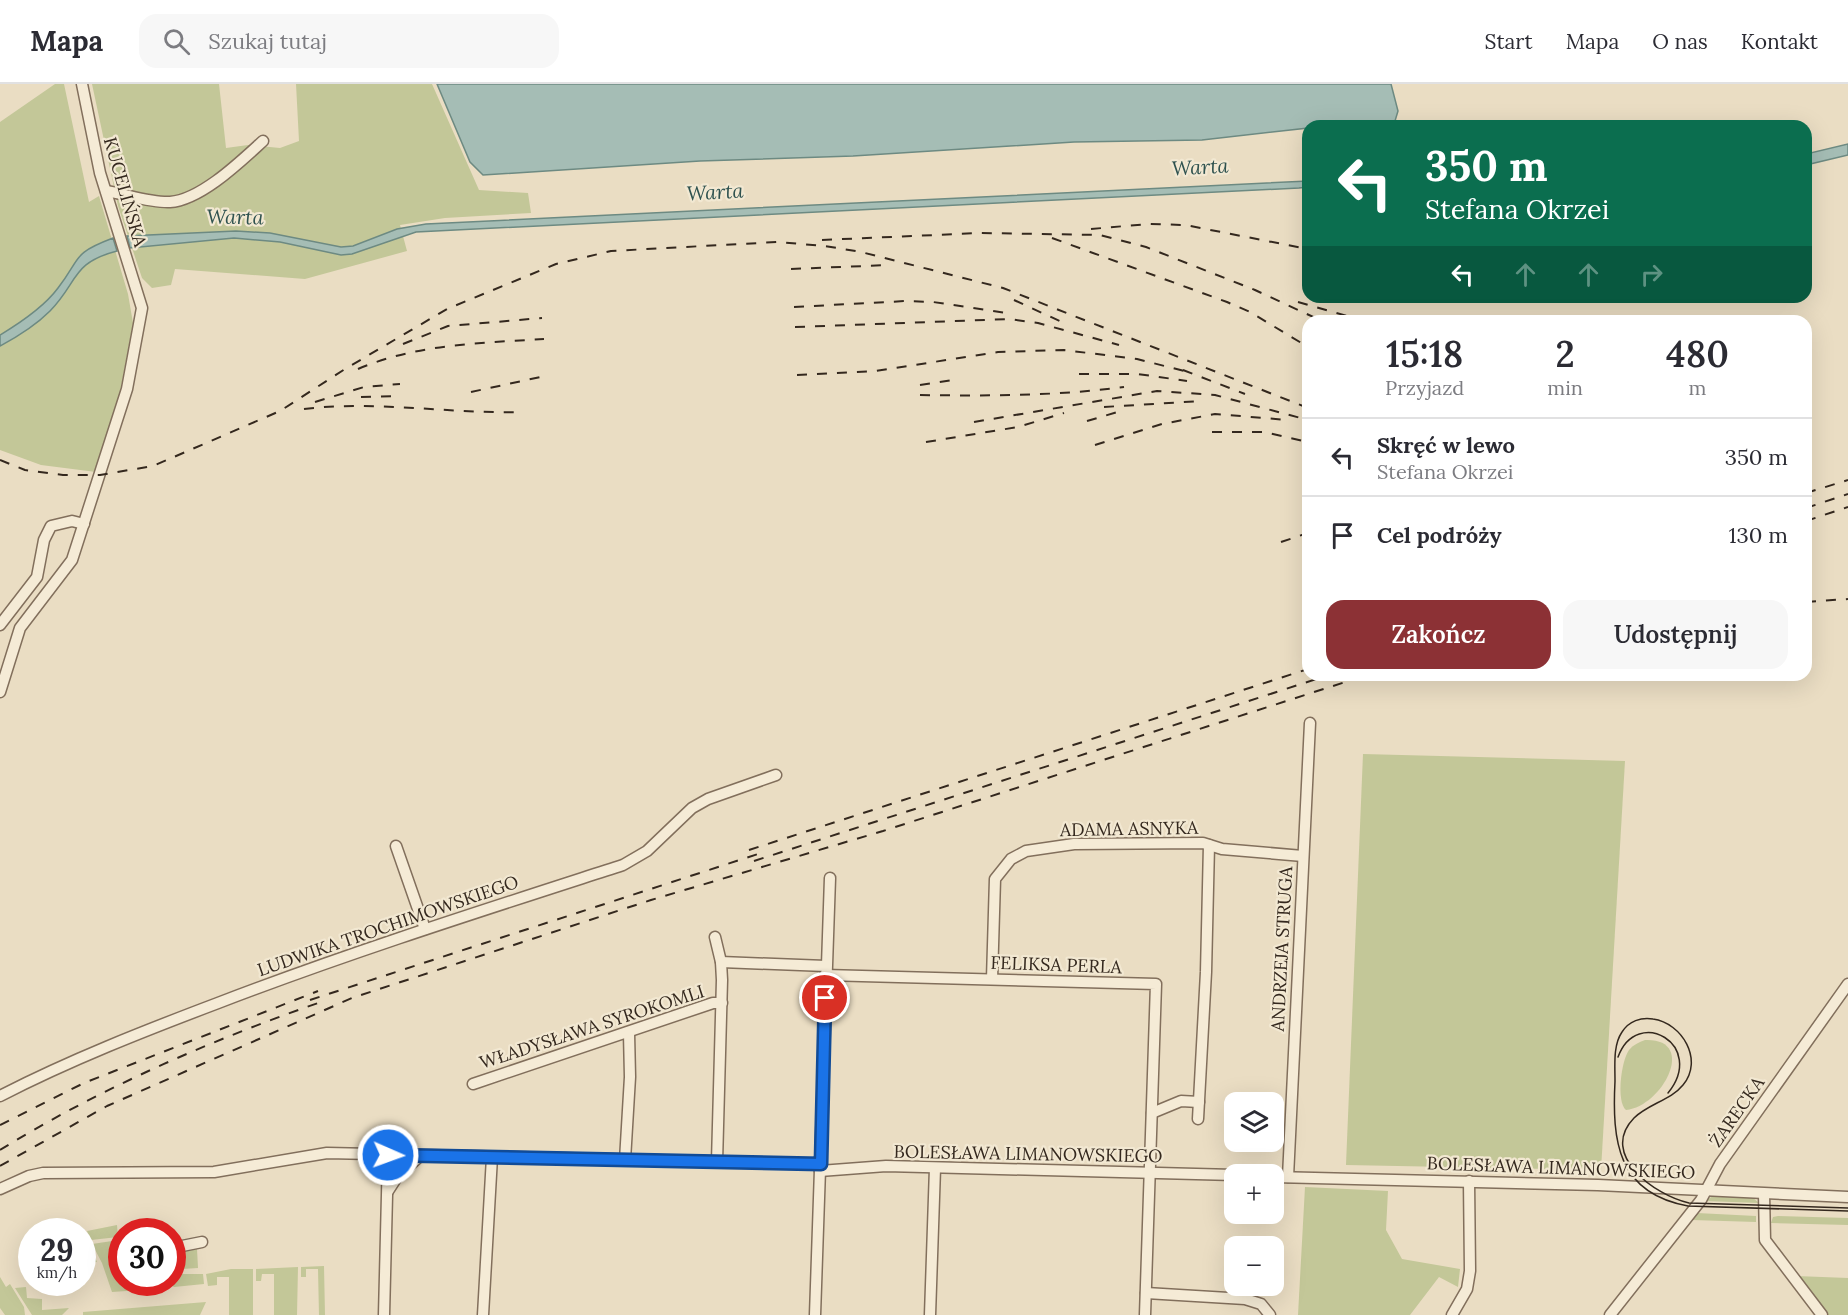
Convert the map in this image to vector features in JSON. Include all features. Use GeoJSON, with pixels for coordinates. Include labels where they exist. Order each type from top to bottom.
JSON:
{"type":"FeatureCollection","features":[{"type":"Feature","properties":{"kind":"street","name":"KUCELIŃSKA"},"geometry":{"type":"LineString","coordinates":[[82,84],[106,191],[142,308],[127,389],[84,524]]}},
{"type":"Feature","properties":{"kind":"street"},"geometry":{"type":"LineString","coordinates":[[106,191],[171,202],[206,188],[263,141]]}},
{"type":"Feature","properties":{"kind":"street"},"geometry":{"type":"LineString","coordinates":[[0,625],[37,577],[44,540],[51,526],[72,521],[84,524],[72,560],[20,628],[0,692]]}},
{"type":"Feature","properties":{"kind":"street","name":"ANDRZEJA STRUGA"},"geometry":{"type":"LineString","coordinates":[[1288,1177],[1310,723]]}},
{"type":"Feature","properties":{"kind":"street","name":"LUDWIKA TROCHIMOWSKIEGO"},"geometry":{"type":"LineString","coordinates":[[0,1096],[139,1033],[425,929],[623,865],[646,851],[692,808],[708,799],[776,775]]}},
{"type":"Feature","properties":{"kind":"street","name":"ADAMA ASNYKA"},"geometry":{"type":"LineString","coordinates":[[992,979],[995,879],[1011,859],[1026,851],[1074,843],[1209,845],[1222,849],[1303,856]]}},
{"type":"Feature","properties":{"kind":"street"},"geometry":{"type":"LineString","coordinates":[[1198,1119],[1209,845]]}},
{"type":"Feature","properties":{"kind":"street"},"geometry":{"type":"LineString","coordinates":[[396,846],[425,929]]}},
{"type":"Feature","properties":{"kind":"street"},"geometry":{"type":"LineString","coordinates":[[815,1315],[830,878]]}},
{"type":"Feature","properties":{"kind":"street"},"geometry":{"type":"LineString","coordinates":[[715,937],[721,962],[722,1003],[717,1162]]}},
{"type":"Feature","properties":{"kind":"street","name":"FELIKSA PERLA"},"geometry":{"type":"LineString","coordinates":[[721,962],[992,979],[1156,984],[1145,1315]]}},
{"type":"Feature","properties":{"kind":"street","name":"ŻARECKA"},"geometry":{"type":"LineString","coordinates":[[1610,1315],[1688,1218],[1848,984]]}},
{"type":"Feature","properties":{"kind":"street","name":"WŁADYSŁAWA SYROKOMLI"},"geometry":{"type":"LineString","coordinates":[[473,1084],[713,1003],[722,1003]]}},
{"type":"Feature","properties":{"kind":"street"},"geometry":{"type":"LineString","coordinates":[[625,1160],[630,1077],[629,1033]]}},
{"type":"Feature","properties":{"kind":"street"},"geometry":{"type":"LineString","coordinates":[[1152,1113],[1181,1101],[1199,1102]]}},
{"type":"Feature","properties":{"kind":"street","name":"BOLESŁAWA LIMANOWSKIEGO"},"geometry":{"type":"LineString","coordinates":[[0,1189],[29,1176],[43,1173],[214,1172],[314,1154],[717,1162],[820,1168],[935,1168],[1224,1176]]}},
{"type":"Feature","properties":{"kind":"street"},"geometry":{"type":"LineString","coordinates":[[384,1315],[388,1155]]}},
{"type":"Feature","properties":{"kind":"street"},"geometry":{"type":"LineString","coordinates":[[387,1191],[397,1177],[420,1156]]}},
{"type":"Feature","properties":{"kind":"street"},"geometry":{"type":"LineString","coordinates":[[483,1315],[492,1157]]}},
{"type":"Feature","properties":{"kind":"street"},"geometry":{"type":"LineString","coordinates":[[930,1315],[935,1168]]}},
{"type":"Feature","properties":{"kind":"street","name":"BOLESŁAWA LIMANOWSKIEGO"},"geometry":{"type":"LineString","coordinates":[[1284,1177],[1469,1181],[1848,1197]]}},
{"type":"Feature","properties":{"kind":"street"},"geometry":{"type":"LineString","coordinates":[[1452,1315],[1467,1289],[1470,1271],[1469,1181]]}},
{"type":"Feature","properties":{"kind":"street"},"geometry":{"type":"LineString","coordinates":[[1764,1194],[1764,1240],[1822,1315]]}},
{"type":"Feature","properties":{"kind":"street"},"geometry":{"type":"LineString","coordinates":[[186,1245],[202,1242]]}},
{"type":"Feature","properties":{"kind":"street"},"geometry":{"type":"LineString","coordinates":[[1146,1293],[1245,1299],[1261,1305],[1269,1315]]}},
{"type":"Feature","properties":{"kind":"green space"},"geometry":{"type":"Polygon","coordinates":[[[55,84],[64,84],[89,202],[99,196],[128,294],[133,323],[117,408],[96,472],[41,465],[0,450],[0,122],[55,84]]]}},
{"type":"Feature","properties":{"kind":"green space"},"geometry":{"type":"Polygon","coordinates":[[[92,84],[219,84],[226,148],[248,145],[280,148],[299,141],[296,84],[432,84],[479,190],[528,193],[531,213],[445,218],[400,225],[407,251],[305,279],[175,269],[171,285],[152,288],[142,278],[118,206],[92,84]]]}},
{"type":"Feature","properties":{"kind":"green space"},"geometry":{"type":"Polygon","coordinates":[[[1363,754],[1625,761],[1601,1170],[1346,1165],[1363,754]]]}},
{"type":"Feature","properties":{"kind":"green space"},"geometry":{"type":"Polygon","coordinates":[[[1645,1040],[1661,1042],[1670,1050],[1672,1060],[1669,1073],[1662,1086],[1652,1097],[1640,1106],[1626,1110],[1620,1090],[1626,1055],[1636,1044],[1645,1040]]]}},
{"type":"Feature","properties":{"kind":"green space"},"geometry":{"type":"Polygon","coordinates":[[[1305,1187],[1388,1191],[1386,1230],[1402,1259],[1460,1269],[1458,1287],[1439,1277],[1410,1315],[1298,1315],[1305,1187]]]}},
{"type":"Feature","properties":{"kind":"green space"},"geometry":{"type":"Polygon","coordinates":[[[1713,1196],[1752,1197],[1759,1203],[1705,1201],[1713,1196]]]}},
{"type":"Feature","properties":{"kind":"green space"},"geometry":{"type":"Polygon","coordinates":[[[1697,1213],[1756,1216],[1756,1222],[1692,1220],[1697,1213]]]}},
{"type":"Feature","properties":{"kind":"green space"},"geometry":{"type":"Polygon","coordinates":[[[1773,1217],[1848,1218],[1848,1225],[1771,1223],[1773,1217]]]}},
{"type":"Feature","properties":{"kind":"green space"},"geometry":{"type":"Polygon","coordinates":[[[108,1227],[108,1238],[96,1239],[96,1229],[108,1227]]]}},
{"type":"Feature","properties":{"kind":"green space"},"geometry":{"type":"Polygon","coordinates":[[[108,1242],[108,1280],[96,1252],[96,1243],[108,1242]]]}},
{"type":"Feature","properties":{"kind":"green space"},"geometry":{"type":"Polygon","coordinates":[[[197,1249],[198,1268],[186,1269],[186,1251],[197,1249]]]}},
{"type":"Feature","properties":{"kind":"green space"},"geometry":{"type":"Polygon","coordinates":[[[324,1266],[325,1315],[319,1315],[318,1269],[306,1269],[306,1277],[301,1277],[301,1267],[324,1266]]]}},
{"type":"Feature","properties":{"kind":"green space"},"geometry":{"type":"Polygon","coordinates":[[[298,1267],[297,1315],[274,1315],[274,1274],[262,1274],[261,1281],[256,1281],[256,1269],[298,1267]]]}},
{"type":"Feature","properties":{"kind":"green space"},"geometry":{"type":"Polygon","coordinates":[[[231,1269],[253,1269],[253,1315],[229,1315],[229,1277],[217,1277],[217,1285],[208,1286],[206,1274],[231,1269]]]}},
{"type":"Feature","properties":{"kind":"green space"},"geometry":{"type":"Polygon","coordinates":[[[186,1274],[203,1274],[204,1284],[186,1286],[186,1274]]]}},
{"type":"Feature","properties":{"kind":"green space"},"geometry":{"type":"Polygon","coordinates":[[[1796,1276],[1848,1278],[1848,1315],[1825,1315],[1796,1276]]]}},
{"type":"Feature","properties":{"kind":"green space"},"geometry":{"type":"Polygon","coordinates":[[[0,1277],[6,1287],[10,1284],[24,1307],[25,1315],[5,1315],[0,1308],[0,1277]]]}},
{"type":"Feature","properties":{"kind":"green space"},"geometry":{"type":"Polygon","coordinates":[[[20,1296],[42,1299],[42,1310],[69,1308],[62,1315],[32,1315],[20,1296]]]}},
{"type":"Feature","properties":{"kind":"green space"},"geometry":{"type":"Polygon","coordinates":[[[206,1302],[200,1315],[83,1315],[83,1312],[206,1302]]]}},
{"type":"Feature","properties":{"kind":"water"},"geometry":{"type":"Polygon","coordinates":[[[437,84],[1391,84],[1398,111],[1395,120],[1302,120],[1302,129],[1202,140],[1074,142],[853,156],[700,161],[483,175],[470,162],[437,84]]]}},
{"type":"Feature","properties":{"kind":"water"},"geometry":{"type":"Polygon","coordinates":[[[1848,144],[1848,155],[1812,164],[1812,153],[1848,144]]]}},
{"type":"Feature","properties":{"kind":"water"},"geometry":{"type":"Polygon","coordinates":[[[1302,181],[1302,188],[1299,188],[416,232],[352,254],[341,255],[280,242],[234,238],[130,248],[127,236],[236,231],[270,233],[341,247],[353,246],[397,229],[426,224],[1302,181]]]}},
{"type":"Feature","properties":{"kind":"water"},"geometry":{"type":"Polygon","coordinates":[[[113,238],[117,251],[91,261],[83,267],[50,311],[39,321],[0,346],[0,335],[46,302],[83,253],[113,238]]]}},
{"type":"Feature","properties":{"kind":"tram line"},"geometry":{"type":"LineString","coordinates":[[1848,1208],[1689,1203],[1661,1192],[1648,1183],[1627,1159],[1623,1146],[1625,1132],[1640,1113],[1672,1095],[1683,1085],[1689,1075],[1690,1054],[1681,1035],[1673,1027],[1663,1022],[1640,1019],[1625,1028],[1619,1037],[1615,1055],[1615,1124],[1624,1161],[1633,1177],[1646,1189],[1664,1199],[1688,1206],[1848,1211]]}},
{"type":"Feature","properties":{"kind":"tram line"},"geometry":{"type":"LineString","coordinates":[[1618,1057],[1627,1042],[1639,1034],[1652,1033],[1665,1038],[1674,1047],[1679,1060],[1678,1076],[1668,1093]]}},
{"type":"Feature","properties":{"kind":"railway"},"geometry":{"type":"LineString","coordinates":[[1091,229],[1148,224],[1185,225],[1302,248]]}},
{"type":"Feature","properties":{"kind":"railway"},"geometry":{"type":"LineString","coordinates":[[822,240],[980,233],[1100,235],[1146,247],[1255,290],[1309,315]]}},
{"type":"Feature","properties":{"kind":"railway"},"geometry":{"type":"LineString","coordinates":[[1052,238],[1227,302],[1250,312],[1302,343]]}},
{"type":"Feature","properties":{"kind":"railway"},"geometry":{"type":"LineString","coordinates":[[0,460],[25,470],[63,475],[100,475],[153,466],[280,411],[345,369],[447,309],[556,264],[611,251],[777,242],[861,252],[1003,288],[1302,406]]}},
{"type":"Feature","properties":{"kind":"railway"},"geometry":{"type":"LineString","coordinates":[[791,269],[889,265]]}},
{"type":"Feature","properties":{"kind":"railway"},"geometry":{"type":"LineString","coordinates":[[1014,300],[1064,323]]}},
{"type":"Feature","properties":{"kind":"railway"},"geometry":{"type":"LineString","coordinates":[[794,307],[906,301],[933,302],[1006,313]]}},
{"type":"Feature","properties":{"kind":"railway"},"geometry":{"type":"LineString","coordinates":[[1298,302],[1344,315]]}},
{"type":"Feature","properties":{"kind":"railway"},"geometry":{"type":"LineString","coordinates":[[403,344],[448,326],[542,318]]}},
{"type":"Feature","properties":{"kind":"railway"},"geometry":{"type":"LineString","coordinates":[[795,327],[1009,319],[1038,323],[1119,345]]}},
{"type":"Feature","properties":{"kind":"railway"},"geometry":{"type":"LineString","coordinates":[[358,369],[403,354],[450,346],[544,339]]}},
{"type":"Feature","properties":{"kind":"railway"},"geometry":{"type":"LineString","coordinates":[[797,375],[876,371],[998,352],[1064,350],[1137,359],[1192,373]]}},
{"type":"Feature","properties":{"kind":"railway"},"geometry":{"type":"LineString","coordinates":[[1183,370],[1245,394]]}},
{"type":"Feature","properties":{"kind":"railway"},"geometry":{"type":"LineString","coordinates":[[1079,374],[1138,374],[1187,381]]}},
{"type":"Feature","properties":{"kind":"railway"},"geometry":{"type":"LineString","coordinates":[[471,392],[545,376]]}},
{"type":"Feature","properties":{"kind":"railway"},"geometry":{"type":"LineString","coordinates":[[920,385],[953,380]]}},
{"type":"Feature","properties":{"kind":"railway"},"geometry":{"type":"LineString","coordinates":[[315,402],[364,387],[400,384]]}},
{"type":"Feature","properties":{"kind":"railway"},"geometry":{"type":"LineString","coordinates":[[920,395],[1022,395],[1124,387]]}},
{"type":"Feature","properties":{"kind":"railway"},"geometry":{"type":"LineString","coordinates":[[974,422],[1157,391],[1215,395],[1302,418]]}},
{"type":"Feature","properties":{"kind":"railway"},"geometry":{"type":"LineString","coordinates":[[361,397],[400,396]]}},
{"type":"Feature","properties":{"kind":"railway"},"geometry":{"type":"LineString","coordinates":[[1104,407],[1200,401]]}},
{"type":"Feature","properties":{"kind":"railway"},"geometry":{"type":"LineString","coordinates":[[304,409],[358,406],[521,412]]}},
{"type":"Feature","properties":{"kind":"railway"},"geometry":{"type":"LineString","coordinates":[[1087,421],[1121,411]]}},
{"type":"Feature","properties":{"kind":"railway"},"geometry":{"type":"LineString","coordinates":[[926,442],[1018,427],[1064,413]]}},
{"type":"Feature","properties":{"kind":"railway"},"geometry":{"type":"LineString","coordinates":[[1095,445],[1162,424],[1215,414],[1288,420]]}},
{"type":"Feature","properties":{"kind":"railway"},"geometry":{"type":"LineString","coordinates":[[1212,432],[1264,432],[1302,441]]}},
{"type":"Feature","properties":{"kind":"railway"},"geometry":{"type":"LineString","coordinates":[[1812,491],[1848,480]]}},
{"type":"Feature","properties":{"kind":"railway"},"geometry":{"type":"LineString","coordinates":[[1812,506],[1848,494]]}},
{"type":"Feature","properties":{"kind":"railway"},"geometry":{"type":"LineString","coordinates":[[1812,519],[1848,507]]}},
{"type":"Feature","properties":{"kind":"railway"},"geometry":{"type":"LineString","coordinates":[[1281,542],[1302,535]]}},
{"type":"Feature","properties":{"kind":"railway"},"geometry":{"type":"LineString","coordinates":[[1812,602],[1848,599]]}},
{"type":"Feature","properties":{"kind":"railway"},"geometry":{"type":"LineString","coordinates":[[749,850],[1302,671]]}},
{"type":"Feature","properties":{"kind":"railway"},"geometry":{"type":"LineString","coordinates":[[754,861],[1310,681]]}},
{"type":"Feature","properties":{"kind":"railway"},"geometry":{"type":"LineString","coordinates":[[0,1166],[107,1106],[352,998],[651,900],[883,831],[1348,681]]}},
{"type":"Feature","properties":{"kind":"railway"},"geometry":{"type":"LineString","coordinates":[[310,1000],[761,853]]}},
{"type":"Feature","properties":{"kind":"railway"},"geometry":{"type":"LineString","coordinates":[[0,1125],[84,1083],[318,991]]}},
{"type":"Feature","properties":{"kind":"railway"},"geometry":{"type":"LineString","coordinates":[[0,1150],[76,1106],[156,1067],[321,1002]]}},
{"type":"Feature","properties":{"kind":"route"},"geometry":{"type":"LineString","coordinates":[[388,1155],[821,1164],[825,998]]}},
{"type":"Feature","properties":{"kind":"water label","name":"Warta"},"geometry":{"type":"Point","coordinates":[1200,167]}},
{"type":"Feature","properties":{"kind":"water label","name":"Warta"},"geometry":{"type":"Point","coordinates":[715,192]}},
{"type":"Feature","properties":{"kind":"water label","name":"Warta"},"geometry":{"type":"Point","coordinates":[235,217]}}]}
